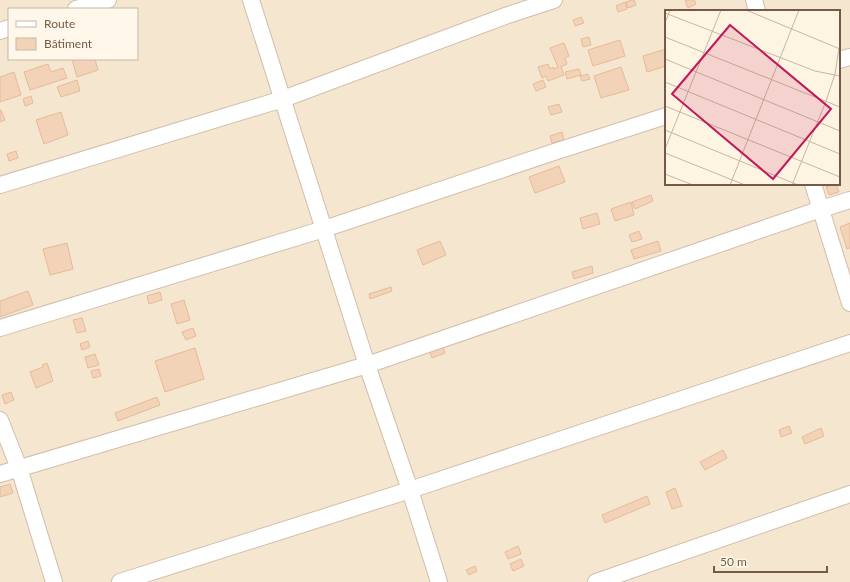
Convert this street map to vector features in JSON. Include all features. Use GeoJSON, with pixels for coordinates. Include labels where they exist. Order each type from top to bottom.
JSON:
{"type":"FeatureCollection","features":[{"type":"Feature","properties":{"kind":"street"},"geometry":{"type":"LineString","coordinates":[[80,8],[108,0]]}},
{"type":"Feature","properties":{"kind":"street"},"geometry":{"type":"LineString","coordinates":[[251,0],[367,365],[410,490],[439,582]]}},
{"type":"Feature","properties":{"kind":"street"},"geometry":{"type":"LineString","coordinates":[[0,185],[283,99],[508,15],[554,0]]}},
{"type":"Feature","properties":{"kind":"street"},"geometry":{"type":"LineString","coordinates":[[754,0],[757,10]]}},
{"type":"Feature","properties":{"kind":"street"},"geometry":{"type":"LineString","coordinates":[[840,60],[850,57]]}},
{"type":"Feature","properties":{"kind":"street"},"geometry":{"type":"LineString","coordinates":[[0,328],[324,229],[665,116]]}},
{"type":"Feature","properties":{"kind":"street"},"geometry":{"type":"LineString","coordinates":[[813,185],[850,303]]}},
{"type":"Feature","properties":{"kind":"street"},"geometry":{"type":"LineString","coordinates":[[0,474],[367,365],[850,200]]}},
{"type":"Feature","properties":{"kind":"street"},"geometry":{"type":"LineString","coordinates":[[120,582],[410,490],[850,343]]}},
{"type":"Feature","properties":{"kind":"street"},"geometry":{"type":"LineString","coordinates":[[0,420],[18,468],[54,582]]}},
{"type":"Feature","properties":{"kind":"street"},"geometry":{"type":"LineString","coordinates":[[596,582],[850,494]]}},
{"type":"Feature","properties":{"kind":"shaded area"},"geometry":{"type":"Polygon","coordinates":[[[0,0],[850,0],[850,582],[0,582],[0,0]]]}},
{"type":"Feature","properties":{"kind":"building"},"geometry":{"type":"Polygon","coordinates":[[[634,0],[636,5],[628,8],[626,2],[634,0]]]}},
{"type":"Feature","properties":{"kind":"building"},"geometry":{"type":"Polygon","coordinates":[[[685,0],[694,0],[696,4],[688,8],[685,0]]]}},
{"type":"Feature","properties":{"kind":"building"},"geometry":{"type":"Polygon","coordinates":[[[625,2],[627,9],[618,12],[616,6],[625,2]]]}},
{"type":"Feature","properties":{"kind":"building"},"geometry":{"type":"Polygon","coordinates":[[[581,17],[584,23],[575,26],[573,20],[581,17]]]}},
{"type":"Feature","properties":{"kind":"building"},"geometry":{"type":"Polygon","coordinates":[[[589,37],[591,45],[583,47],[581,39],[589,37]]]}},
{"type":"Feature","properties":{"kind":"building"},"geometry":{"type":"Polygon","coordinates":[[[620,40],[625,56],[593,66],[588,50],[620,40]]]}},
{"type":"Feature","properties":{"kind":"building"},"geometry":{"type":"Polygon","coordinates":[[[564,43],[569,56],[565,58],[567,64],[561,67],[564,75],[548,81],[546,76],[542,78],[538,67],[548,64],[550,69],[553,67],[554,69],[558,67],[550,48],[564,43]]]}},
{"type":"Feature","properties":{"kind":"building"},"geometry":{"type":"Polygon","coordinates":[[[665,49],[665,66],[647,72],[643,56],[665,49]]]}},
{"type":"Feature","properties":{"kind":"building"},"geometry":{"type":"Polygon","coordinates":[[[72,60],[95,60],[98,70],[77,77],[72,60]]]}},
{"type":"Feature","properties":{"kind":"building"},"geometry":{"type":"Polygon","coordinates":[[[48,64],[51,72],[63,68],[67,78],[30,90],[24,72],[48,64]]]}},
{"type":"Feature","properties":{"kind":"building"},"geometry":{"type":"Polygon","coordinates":[[[621,67],[629,90],[601,98],[594,76],[621,67]]]}},
{"type":"Feature","properties":{"kind":"building"},"geometry":{"type":"Polygon","coordinates":[[[579,69],[581,75],[567,79],[565,72],[579,69]]]}},
{"type":"Feature","properties":{"kind":"building"},"geometry":{"type":"Polygon","coordinates":[[[14,72],[21,95],[0,102],[0,77],[14,72]]]}},
{"type":"Feature","properties":{"kind":"building"},"geometry":{"type":"Polygon","coordinates":[[[588,74],[590,79],[582,81],[580,76],[588,74]]]}},
{"type":"Feature","properties":{"kind":"building"},"geometry":{"type":"Polygon","coordinates":[[[77,80],[80,91],[61,97],[57,87],[77,80]]]}},
{"type":"Feature","properties":{"kind":"building"},"geometry":{"type":"Polygon","coordinates":[[[543,80],[546,87],[536,91],[533,84],[543,80]]]}},
{"type":"Feature","properties":{"kind":"building"},"geometry":{"type":"Polygon","coordinates":[[[31,96],[33,103],[25,106],[23,99],[31,96]]]}},
{"type":"Feature","properties":{"kind":"building"},"geometry":{"type":"Polygon","coordinates":[[[559,104],[562,112],[551,115],[548,107],[559,104]]]}},
{"type":"Feature","properties":{"kind":"building"},"geometry":{"type":"Polygon","coordinates":[[[0,110],[5,120],[0,122],[0,110]]]}},
{"type":"Feature","properties":{"kind":"building"},"geometry":{"type":"Polygon","coordinates":[[[61,112],[68,135],[44,144],[36,120],[61,112]]]}},
{"type":"Feature","properties":{"kind":"building"},"geometry":{"type":"Polygon","coordinates":[[[562,132],[564,140],[552,143],[550,136],[562,132]]]}},
{"type":"Feature","properties":{"kind":"building"},"geometry":{"type":"Polygon","coordinates":[[[16,151],[18,158],[9,161],[7,154],[16,151]]]}},
{"type":"Feature","properties":{"kind":"building"},"geometry":{"type":"Polygon","coordinates":[[[559,166],[565,182],[535,193],[529,177],[559,166]]]}},
{"type":"Feature","properties":{"kind":"building"},"geometry":{"type":"Polygon","coordinates":[[[836,185],[839,192],[829,195],[826,187],[836,185]]]}},
{"type":"Feature","properties":{"kind":"building"},"geometry":{"type":"Polygon","coordinates":[[[651,195],[653,201],[635,209],[632,202],[651,195]]]}},
{"type":"Feature","properties":{"kind":"building"},"geometry":{"type":"Polygon","coordinates":[[[631,202],[634,215],[615,221],[611,209],[631,202]]]}},
{"type":"Feature","properties":{"kind":"building"},"geometry":{"type":"Polygon","coordinates":[[[597,213],[600,224],[583,229],[580,218],[597,213]]]}},
{"type":"Feature","properties":{"kind":"building"},"geometry":{"type":"Polygon","coordinates":[[[850,223],[850,248],[847,249],[840,227],[850,223]]]}},
{"type":"Feature","properties":{"kind":"building"},"geometry":{"type":"Polygon","coordinates":[[[639,231],[642,239],[632,242],[629,235],[639,231]]]}},
{"type":"Feature","properties":{"kind":"building"},"geometry":{"type":"Polygon","coordinates":[[[440,241],[446,255],[423,265],[417,250],[440,241]]]}},
{"type":"Feature","properties":{"kind":"building"},"geometry":{"type":"Polygon","coordinates":[[[658,241],[661,251],[634,259],[631,250],[658,241]]]}},
{"type":"Feature","properties":{"kind":"building"},"geometry":{"type":"Polygon","coordinates":[[[67,243],[73,269],[50,275],[43,249],[67,243]]]}},
{"type":"Feature","properties":{"kind":"building"},"geometry":{"type":"Polygon","coordinates":[[[592,266],[593,273],[574,279],[572,272],[592,266]]]}},
{"type":"Feature","properties":{"kind":"building"},"geometry":{"type":"Polygon","coordinates":[[[391,287],[392,291],[370,299],[369,294],[391,287]]]}},
{"type":"Feature","properties":{"kind":"building"},"geometry":{"type":"Polygon","coordinates":[[[28,291],[33,305],[0,317],[0,301],[28,291]]]}},
{"type":"Feature","properties":{"kind":"building"},"geometry":{"type":"Polygon","coordinates":[[[160,292],[162,300],[149,304],[147,296],[160,292]]]}},
{"type":"Feature","properties":{"kind":"building"},"geometry":{"type":"Polygon","coordinates":[[[184,300],[190,320],[177,324],[171,304],[184,300]]]}},
{"type":"Feature","properties":{"kind":"building"},"geometry":{"type":"Polygon","coordinates":[[[82,318],[86,331],[77,333],[73,320],[82,318]]]}},
{"type":"Feature","properties":{"kind":"building"},"geometry":{"type":"Polygon","coordinates":[[[193,328],[196,336],[186,340],[182,332],[193,328]]]}},
{"type":"Feature","properties":{"kind":"building"},"geometry":{"type":"Polygon","coordinates":[[[88,341],[90,347],[82,350],[80,344],[88,341]]]}},
{"type":"Feature","properties":{"kind":"building"},"geometry":{"type":"Polygon","coordinates":[[[442,345],[445,353],[432,358],[429,349],[442,345]]]}},
{"type":"Feature","properties":{"kind":"building"},"geometry":{"type":"Polygon","coordinates":[[[195,348],[204,379],[165,392],[155,361],[195,348]]]}},
{"type":"Feature","properties":{"kind":"building"},"geometry":{"type":"Polygon","coordinates":[[[95,354],[99,365],[88,368],[85,357],[95,354]]]}},
{"type":"Feature","properties":{"kind":"building"},"geometry":{"type":"Polygon","coordinates":[[[47,363],[53,381],[36,388],[30,372],[43,367],[42,365],[47,363]]]}},
{"type":"Feature","properties":{"kind":"building"},"geometry":{"type":"Polygon","coordinates":[[[99,369],[101,376],[93,378],[91,371],[99,369]]]}},
{"type":"Feature","properties":{"kind":"building"},"geometry":{"type":"Polygon","coordinates":[[[11,392],[14,400],[5,404],[2,395],[11,392]]]}},
{"type":"Feature","properties":{"kind":"building"},"geometry":{"type":"Polygon","coordinates":[[[157,397],[160,405],[118,421],[115,413],[157,397]]]}},
{"type":"Feature","properties":{"kind":"building"},"geometry":{"type":"Polygon","coordinates":[[[789,426],[792,433],[781,437],[779,430],[789,426]]]}},
{"type":"Feature","properties":{"kind":"building"},"geometry":{"type":"Polygon","coordinates":[[[821,428],[824,436],[805,444],[802,437],[821,428]]]}},
{"type":"Feature","properties":{"kind":"building"},"geometry":{"type":"Polygon","coordinates":[[[723,450],[727,458],[705,470],[700,462],[723,450]]]}},
{"type":"Feature","properties":{"kind":"building"},"geometry":{"type":"Polygon","coordinates":[[[10,484],[13,493],[0,497],[0,487],[10,484]]]}},
{"type":"Feature","properties":{"kind":"building"},"geometry":{"type":"Polygon","coordinates":[[[675,488],[682,506],[672,509],[666,492],[675,488]]]}},
{"type":"Feature","properties":{"kind":"building"},"geometry":{"type":"Polygon","coordinates":[[[647,496],[650,504],[605,523],[602,515],[647,496]]]}},
{"type":"Feature","properties":{"kind":"building"},"geometry":{"type":"Polygon","coordinates":[[[518,546],[521,554],[508,559],[505,552],[518,546]]]}},
{"type":"Feature","properties":{"kind":"building"},"geometry":{"type":"Polygon","coordinates":[[[521,559],[524,566],[513,571],[510,564],[521,559]]]}},
{"type":"Feature","properties":{"kind":"building"},"geometry":{"type":"Polygon","coordinates":[[[475,566],[477,571],[469,575],[466,570],[475,566]]]}}]}
